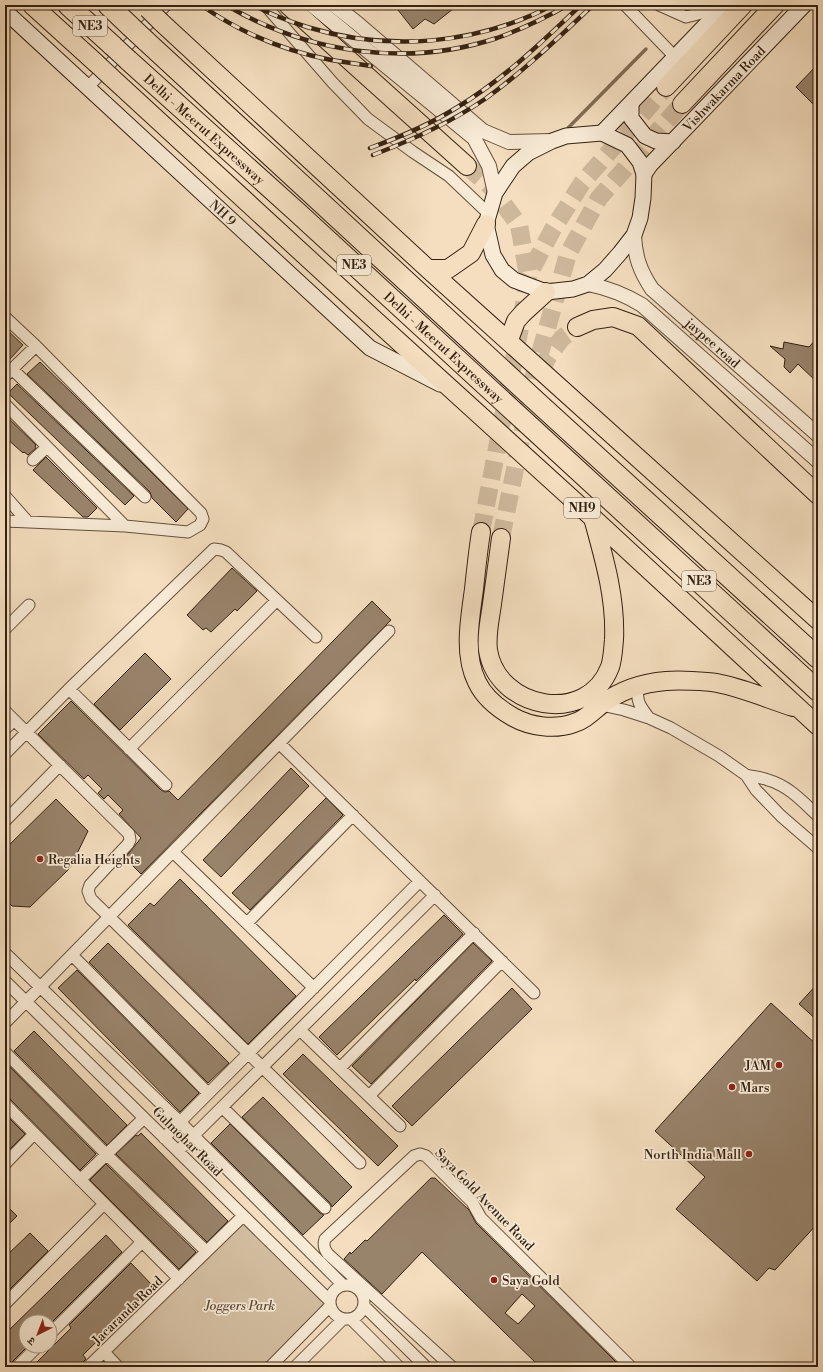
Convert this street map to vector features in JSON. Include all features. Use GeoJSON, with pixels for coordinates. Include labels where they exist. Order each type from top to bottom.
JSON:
{"type":"FeatureCollection","features":[{"type":"Feature","properties":{"kind":"highway","name":"NH9"},"geometry":{"type":"LineString","coordinates":[[32,5],[818,726]]}},
{"type":"Feature","properties":{"kind":"highway","name":"Delhi - Meerut Expressway"},"geometry":{"type":"LineString","coordinates":[[68,5],[298,213],[818,691]]}},
{"type":"Feature","properties":{"kind":"highway","name":"Delhi - Meerut Expressway"},"geometry":{"type":"LineString","coordinates":[[108,5],[535,400],[818,658]]}},
{"type":"Feature","properties":{"kind":"highway"},"geometry":{"type":"LineString","coordinates":[[288,5],[467,166]]}},
{"type":"Feature","properties":{"kind":"highway"},"geometry":{"type":"LineString","coordinates":[[666,87],[743,5]]}},
{"type":"Feature","properties":{"kind":"highway"},"geometry":{"type":"LineString","coordinates":[[682,104],[775,5]]}},
{"type":"Feature","properties":{"kind":"highway"},"geometry":{"type":"LineString","coordinates":[[146,7],[164,13],[428,269],[509,340],[818,620]]}},
{"type":"Feature","properties":{"kind":"highway"},"geometry":{"type":"LineString","coordinates":[[428,269],[448,269],[471,253],[488,219]]}},
{"type":"Feature","properties":{"kind":"highway"},"geometry":{"type":"LineString","coordinates":[[509,340],[516,321],[546,292]]}},
{"type":"Feature","properties":{"kind":"highway"},"geometry":{"type":"LineString","coordinates":[[577,327],[593,320],[613,317],[638,326],[818,494]]}},
{"type":"Feature","properties":{"kind":"highway"},"geometry":{"type":"LineString","coordinates":[[501,538],[488,632],[488,650],[495,671],[504,682],[516,692],[531,700],[543,704],[564,704],[583,698],[592,692],[606,676],[613,656],[614,611],[607,567],[593,518]]}},
{"type":"Feature","properties":{"kind":"highway"},"geometry":{"type":"LineString","coordinates":[[480,532],[471,614],[469,650],[471,667],[477,683],[489,699],[503,712],[521,722],[538,727],[560,726],[574,723],[583,719],[616,694],[626,689],[666,681],[716,683],[731,686],[799,709]]}},
{"type":"Feature","properties":{"kind":"main road"},"geometry":{"type":"LineString","coordinates":[[602,133],[725,5]]}},
{"type":"Feature","properties":{"kind":"main road","name":"Vishwakarma Road"},"geometry":{"type":"LineString","coordinates":[[644,174],[651,164],[804,5]]}},
{"type":"Feature","properties":{"kind":"main road","name":"NH 9"},"geometry":{"type":"LineString","coordinates":[[5,11],[370,348],[455,392]]}},
{"type":"Feature","properties":{"kind":"main road"},"geometry":{"type":"LineString","coordinates":[[631,104],[631,118],[645,136],[656,141],[673,142]]}},
{"type":"Feature","properties":{"kind":"main road"},"geometry":{"type":"LineString","coordinates":[[602,133],[627,145],[640,162],[644,174],[640,218],[634,235],[620,254],[605,270],[588,284],[573,289],[546,292],[514,280],[502,270],[493,256],[488,219],[495,193],[513,166],[528,153],[566,136],[602,133]]}},
{"type":"Feature","properties":{"kind":"street"},"geometry":{"type":"LineString","coordinates":[[265,5],[333,83],[368,119],[449,176],[488,219]]}},
{"type":"Feature","properties":{"kind":"street"},"geometry":{"type":"LineString","coordinates":[[312,5],[474,138],[489,166],[495,193]]}},
{"type":"Feature","properties":{"kind":"street"},"geometry":{"type":"LineString","coordinates":[[334,5],[483,131],[509,142],[552,141]]}},
{"type":"Feature","properties":{"kind":"street"},"geometry":{"type":"LineString","coordinates":[[625,5],[675,57]]}},
{"type":"Feature","properties":{"kind":"street"},"geometry":{"type":"LineString","coordinates":[[659,5],[686,17],[706,12],[718,5]]}},
{"type":"Feature","properties":{"kind":"street"},"geometry":{"type":"LineString","coordinates":[[88,87],[164,13]]}},
{"type":"Feature","properties":{"kind":"street","name":"jaypee road"},"geometry":{"type":"LineString","coordinates":[[634,235],[638,264],[652,289],[818,435]]}},
{"type":"Feature","properties":{"kind":"street"},"geometry":{"type":"LineString","coordinates":[[588,284],[604,287],[617,292],[642,305],[813,457],[818,442]]}},
{"type":"Feature","properties":{"kind":"street"},"geometry":{"type":"LineString","coordinates":[[5,317],[36,346],[201,513],[203,519],[200,525],[188,532],[125,526],[5,521]]}},
{"type":"Feature","properties":{"kind":"street"},"geometry":{"type":"LineString","coordinates":[[36,346],[9,372],[145,497]]}},
{"type":"Feature","properties":{"kind":"street"},"geometry":{"type":"LineString","coordinates":[[5,404],[125,526]]}},
{"type":"Feature","properties":{"kind":"street"},"geometry":{"type":"LineString","coordinates":[[33,460],[47,447]]}},
{"type":"Feature","properties":{"kind":"street"},"geometry":{"type":"LineString","coordinates":[[5,496],[28,522]]}},
{"type":"Feature","properties":{"kind":"street"},"geometry":{"type":"LineString","coordinates":[[5,754],[69,689],[214,550],[226,552],[316,637]]}},
{"type":"Feature","properties":{"kind":"street"},"geometry":{"type":"LineString","coordinates":[[129,749],[277,600]]}},
{"type":"Feature","properties":{"kind":"street"},"geometry":{"type":"LineString","coordinates":[[5,629],[29,605]]}},
{"type":"Feature","properties":{"kind":"street"},"geometry":{"type":"LineString","coordinates":[[5,1023],[389,631]]}},
{"type":"Feature","properties":{"kind":"street"},"geometry":{"type":"LineString","coordinates":[[638,686],[638,700],[649,718]]}},
{"type":"Feature","properties":{"kind":"street"},"geometry":{"type":"LineString","coordinates":[[69,689],[166,785]]}},
{"type":"Feature","properties":{"kind":"street"},"geometry":{"type":"LineString","coordinates":[[601,705],[649,718],[694,740],[719,756],[746,775],[756,790],[781,816],[818,848]]}},
{"type":"Feature","properties":{"kind":"street"},"geometry":{"type":"LineString","coordinates":[[5,711],[129,834],[130,840],[128,844],[90,885],[88,891],[91,899],[108,918],[360,1164]]}},
{"type":"Feature","properties":{"kind":"street"},"geometry":{"type":"LineString","coordinates":[[5,729],[14,720]]}},
{"type":"Feature","properties":{"kind":"street"},"geometry":{"type":"LineString","coordinates":[[279,743],[534,993]]}},
{"type":"Feature","properties":{"kind":"street"},"geometry":{"type":"LineString","coordinates":[[5,821],[60,765]]}},
{"type":"Feature","properties":{"kind":"street"},"geometry":{"type":"LineString","coordinates":[[746,775],[768,780],[781,785],[794,793],[818,816]]}},
{"type":"Feature","properties":{"kind":"street"},"geometry":{"type":"LineString","coordinates":[[247,924],[353,815]]}},
{"type":"Feature","properties":{"kind":"street"},"geometry":{"type":"LineString","coordinates":[[173,852],[314,988]]}},
{"type":"Feature","properties":{"kind":"street"},"geometry":{"type":"LineString","coordinates":[[164,1138],[420,881]]}},
{"type":"Feature","properties":{"kind":"street"},"geometry":{"type":"LineString","coordinates":[[178,1151],[435,895]]}},
{"type":"Feature","properties":{"kind":"street"},"geometry":{"type":"LineString","coordinates":[[340,1068],[474,933]]}},
{"type":"Feature","properties":{"kind":"street","name":"Gulmohar Road"},"geometry":{"type":"LineString","coordinates":[[5,953],[180,1122],[343,1285]]}},
{"type":"Feature","properties":{"kind":"street"},"geometry":{"type":"LineString","coordinates":[[72,955],[208,1093]]}},
{"type":"Feature","properties":{"kind":"street"},"geometry":{"type":"LineString","coordinates":[[369,1096],[502,961]]}},
{"type":"Feature","properties":{"kind":"street","name":"Gulmohar Road"},"geometry":{"type":"LineString","coordinates":[[5,981],[330,1303]]}},
{"type":"Feature","properties":{"kind":"street"},"geometry":{"type":"LineString","coordinates":[[300,1030],[400,1126]]}},
{"type":"Feature","properties":{"kind":"street"},"geometry":{"type":"LineString","coordinates":[[5,1052],[106,1154],[206,1251]]}},
{"type":"Feature","properties":{"kind":"street","name":"Jacaranda Road"},"geometry":{"type":"LineString","coordinates":[[5,1104],[178,1279],[88,1367]]}},
{"type":"Feature","properties":{"kind":"street"},"geometry":{"type":"LineString","coordinates":[[222,1106],[325,1208]]}},
{"type":"Feature","properties":{"kind":"street"},"geometry":{"type":"LineString","coordinates":[[80,1180],[144,1118]]}},
{"type":"Feature","properties":{"kind":"street"},"geometry":{"type":"LineString","coordinates":[[5,1164],[34,1134]]}},
{"type":"Feature","properties":{"kind":"street","name":"Saya Gold Avenue Road"},"geometry":{"type":"LineString","coordinates":[[452,1367],[328,1254],[325,1250],[324,1244],[326,1239],[342,1223],[414,1156],[420,1154],[426,1156],[472,1202],[481,1218],[631,1367]]}},
{"type":"Feature","properties":{"kind":"street"},"geometry":{"type":"LineString","coordinates":[[5,1304],[104,1204]]}},
{"type":"Feature","properties":{"kind":"street"},"geometry":{"type":"LineString","coordinates":[[178,1279],[243,1216]]}},
{"type":"Feature","properties":{"kind":"street"},"geometry":{"type":"LineString","coordinates":[[58,1326],[142,1242]]}},
{"type":"Feature","properties":{"kind":"street"},"geometry":{"type":"LineString","coordinates":[[270,1367],[330,1303],[334,1291],[343,1285],[353,1286],[358,1289],[363,1294],[364,1306],[362,1312],[356,1317],[347,1319],[295,1367]]}},
{"type":"Feature","properties":{"kind":"street"},"geometry":{"type":"LineString","coordinates":[[330,1303],[334,1314],[347,1319],[399,1367]]}},
{"type":"Feature","properties":{"kind":"street"},"geometry":{"type":"LineString","coordinates":[[364,1306],[426,1367]]}},
{"type":"Feature","properties":{"kind":"street"},"geometry":{"type":"LineString","coordinates":[[104,1352],[118,1367]]}},
{"type":"Feature","properties":{"kind":"street"},"geometry":{"type":"LineString","coordinates":[[17,1367],[30,1354]]}},
{"type":"Feature","properties":{"kind":"green space","name":"Joggers Park"},"geometry":{"type":"Polygon","coordinates":[[[241,1218],[330,1306],[269,1367],[118,1367],[104,1352],[241,1218]]]}},
{"type":"Feature","properties":{"kind":"building"},"geometry":{"type":"Polygon","coordinates":[[[394,5],[458,5],[434,24],[425,19],[413,29],[394,5]]]}},
{"type":"Feature","properties":{"kind":"building"},"geometry":{"type":"Polygon","coordinates":[[[818,64],[818,109],[796,87],[818,64]]]}},
{"type":"Feature","properties":{"kind":"building"},"geometry":{"type":"Polygon","coordinates":[[[5,328],[23,345],[10,359],[5,354],[5,328]]]}},
{"type":"Feature","properties":{"kind":"building"},"geometry":{"type":"Polygon","coordinates":[[[818,337],[818,383],[798,364],[790,373],[784,367],[785,359],[770,346],[783,349],[784,342],[809,347],[818,337]]]}},
{"type":"Feature","properties":{"kind":"building"},"geometry":{"type":"Polygon","coordinates":[[[40,362],[188,509],[176,522],[152,498],[150,492],[27,374],[40,362]]]}},
{"type":"Feature","properties":{"kind":"building"},"geometry":{"type":"Polygon","coordinates":[[[17,384],[134,496],[125,505],[8,393],[17,384]]]}},
{"type":"Feature","properties":{"kind":"building"},"geometry":{"type":"Polygon","coordinates":[[[5,415],[36,445],[36,448],[28,455],[24,452],[23,453],[5,437],[5,415]]]}},
{"type":"Feature","properties":{"kind":"building"},"geometry":{"type":"Polygon","coordinates":[[[46,457],[97,508],[88,517],[83,517],[33,470],[46,457]]]}},
{"type":"Feature","properties":{"kind":"building"},"geometry":{"type":"Polygon","coordinates":[[[232,568],[257,591],[237,611],[235,609],[211,632],[206,628],[203,630],[187,615],[232,568]]]}},
{"type":"Feature","properties":{"kind":"building"},"geometry":{"type":"Polygon","coordinates":[[[372,601],[391,620],[141,874],[125,858],[141,838],[119,814],[123,810],[108,795],[104,799],[98,793],[102,789],[88,775],[84,779],[38,734],[71,701],[161,790],[165,792],[169,791],[178,800],[372,601]]]}},
{"type":"Feature","properties":{"kind":"building"},"geometry":{"type":"Polygon","coordinates":[[[145,653],[171,679],[120,730],[94,704],[145,653]]]}},
{"type":"Feature","properties":{"kind":"building"},"geometry":{"type":"Polygon","coordinates":[[[291,768],[309,786],[221,877],[203,860],[291,768]]]}},
{"type":"Feature","properties":{"kind":"building"},"geometry":{"type":"Polygon","coordinates":[[[326,798],[343,815],[250,910],[232,893],[326,798]]]}},
{"type":"Feature","properties":{"kind":"building","name":"Regalia Heights"},"geometry":{"type":"Polygon","coordinates":[[[56,799],[88,831],[70,868],[30,907],[12,906],[5,899],[5,849],[56,799]]]}},
{"type":"Feature","properties":{"kind":"building"},"geometry":{"type":"Polygon","coordinates":[[[180,879],[296,996],[248,1044],[128,925],[150,903],[154,906],[180,879]]]}},
{"type":"Feature","properties":{"kind":"building"},"geometry":{"type":"Polygon","coordinates":[[[444,915],[463,934],[416,981],[415,979],[337,1055],[319,1037],[444,915]]]}},
{"type":"Feature","properties":{"kind":"building"},"geometry":{"type":"Polygon","coordinates":[[[108,943],[229,1063],[208,1083],[89,962],[108,943]]]}},
{"type":"Feature","properties":{"kind":"building"},"geometry":{"type":"Polygon","coordinates":[[[473,943],[492,961],[371,1084],[352,1066],[473,943]]]}},
{"type":"Feature","properties":{"kind":"building"},"geometry":{"type":"Polygon","coordinates":[[[77,970],[199,1093],[180,1112],[58,988],[77,970]]]}},
{"type":"Feature","properties":{"kind":"building"},"geometry":{"type":"Polygon","coordinates":[[[818,983],[818,1021],[799,1004],[818,983]]]}},
{"type":"Feature","properties":{"kind":"building"},"geometry":{"type":"Polygon","coordinates":[[[512,988],[532,1009],[412,1126],[392,1106],[512,988]]]}},
{"type":"Feature","properties":{"kind":"building","name":"North India Mall"},"geometry":{"type":"Polygon","coordinates":[[[771,1003],[818,1046],[818,1223],[775,1270],[769,1268],[757,1281],[676,1209],[705,1177],[655,1131],[771,1003]]]}},
{"type":"Feature","properties":{"kind":"building"},"geometry":{"type":"Polygon","coordinates":[[[34,1031],[127,1125],[107,1145],[14,1051],[34,1031]]]}},
{"type":"Feature","properties":{"kind":"building"},"geometry":{"type":"Polygon","coordinates":[[[303,1054],[398,1146],[378,1166],[283,1074],[303,1054]]]}},
{"type":"Feature","properties":{"kind":"building"},"geometry":{"type":"Polygon","coordinates":[[[5,1062],[96,1154],[80,1170],[10,1099],[5,1097],[5,1062]]]}},
{"type":"Feature","properties":{"kind":"building"},"geometry":{"type":"Polygon","coordinates":[[[263,1097],[352,1187],[332,1207],[330,1203],[242,1117],[263,1097]]]}},
{"type":"Feature","properties":{"kind":"building"},"geometry":{"type":"Polygon","coordinates":[[[5,1114],[25,1134],[5,1154],[5,1114]]]}},
{"type":"Feature","properties":{"kind":"building"},"geometry":{"type":"Polygon","coordinates":[[[230,1124],[320,1213],[324,1215],[303,1235],[211,1143],[230,1124]]]}},
{"type":"Feature","properties":{"kind":"building"},"geometry":{"type":"Polygon","coordinates":[[[141,1133],[228,1221],[207,1242],[116,1154],[136,1135],[138,1136],[141,1133]]]}},
{"type":"Feature","properties":{"kind":"building"},"geometry":{"type":"Polygon","coordinates":[[[106,1164],[196,1252],[179,1269],[90,1180],[106,1164]]]}},
{"type":"Feature","properties":{"kind":"building","name":"Saya Gold"},"geometry":{"type":"Polygon","coordinates":[[[431,1178],[435,1178],[469,1210],[476,1223],[621,1367],[540,1367],[422,1252],[382,1294],[344,1259],[365,1240],[367,1241],[431,1178]],[[522,1294],[505,1313],[518,1324],[535,1306],[522,1294]]]}},
{"type":"Feature","properties":{"kind":"building"},"geometry":{"type":"Polygon","coordinates":[[[5,1204],[17,1216],[5,1228],[5,1204]]]}},
{"type":"Feature","properties":{"kind":"building"},"geometry":{"type":"Polygon","coordinates":[[[30,1233],[48,1251],[5,1294],[5,1257],[30,1233]]]}},
{"type":"Feature","properties":{"kind":"building"},"geometry":{"type":"Polygon","coordinates":[[[106,1235],[122,1252],[58,1316],[58,1314],[25,1314],[106,1235]]]}},
{"type":"Feature","properties":{"kind":"building"},"geometry":{"type":"Polygon","coordinates":[[[131,1263],[153,1286],[83,1355],[86,1359],[81,1367],[32,1367],[45,1354],[58,1354],[58,1341],[71,1328],[69,1325],[131,1263]]]}},
{"type":"Feature","properties":{"kind":"building"},"geometry":{"type":"Polygon","coordinates":[[[18,1321],[18,1354],[20,1354],[7,1367],[5,1367],[5,1334],[18,1321]]]}},
{"type":"Feature","properties":{"kind":"waterway"},"geometry":{"type":"LineString","coordinates":[[680,12],[687,5]]}},
{"type":"Feature","properties":{"kind":"waterway"},"geometry":{"type":"LineString","coordinates":[[568,128],[646,49]]}},
{"type":"Feature","properties":{"kind":"tunnel"},"geometry":{"type":"LineString","coordinates":[[481,532],[522,317],[528,276],[553,229],[582,183],[666,87]]}},
{"type":"Feature","properties":{"kind":"tunnel"},"geometry":{"type":"LineString","coordinates":[[501,538],[535,371],[568,254],[599,198],[682,104]]}},
{"type":"Feature","properties":{"kind":"tunnel"},"geometry":{"type":"LineString","coordinates":[[467,166],[491,187],[519,225],[528,276]]}},
{"type":"Feature","properties":{"kind":"tunnel"},"geometry":{"type":"LineString","coordinates":[[541,371],[548,357],[562,338],[577,327]]}},
{"type":"Feature","properties":{"kind":"railway"},"geometry":{"type":"LineString","coordinates":[[201,5],[231,24],[280,46],[331,60],[371,66]]}},
{"type":"Feature","properties":{"kind":"railway"},"geometry":{"type":"LineString","coordinates":[[226,5],[257,21],[290,35],[358,51],[393,53],[428,52],[463,47],[497,38],[533,23],[568,5]]}},
{"type":"Feature","properties":{"kind":"railway"},"geometry":{"type":"LineString","coordinates":[[253,5],[307,27],[338,35],[369,40],[400,42],[463,36],[494,29],[553,5]]}},
{"type":"Feature","properties":{"kind":"railway"},"geometry":{"type":"LineString","coordinates":[[370,148],[425,125],[473,97],[522,60],[581,5]]}},
{"type":"Feature","properties":{"kind":"railway"},"geometry":{"type":"LineString","coordinates":[[373,155],[430,130],[472,108],[527,66],[593,5]]}},
{"type":"Feature","properties":{"kind":"place","name":"Regalia Heights"},"geometry":{"type":"Point","coordinates":[40,859]}},
{"type":"Feature","properties":{"kind":"place","name":"JAM"},"geometry":{"type":"Point","coordinates":[779,1065]}},
{"type":"Feature","properties":{"kind":"place","name":"Mars"},"geometry":{"type":"Point","coordinates":[732,1087]}},
{"type":"Feature","properties":{"kind":"place","name":"North India Mall"},"geometry":{"type":"Point","coordinates":[749,1154]}},
{"type":"Feature","properties":{"kind":"place","name":"Saya Gold"},"geometry":{"type":"Point","coordinates":[494,1280]}}]}
